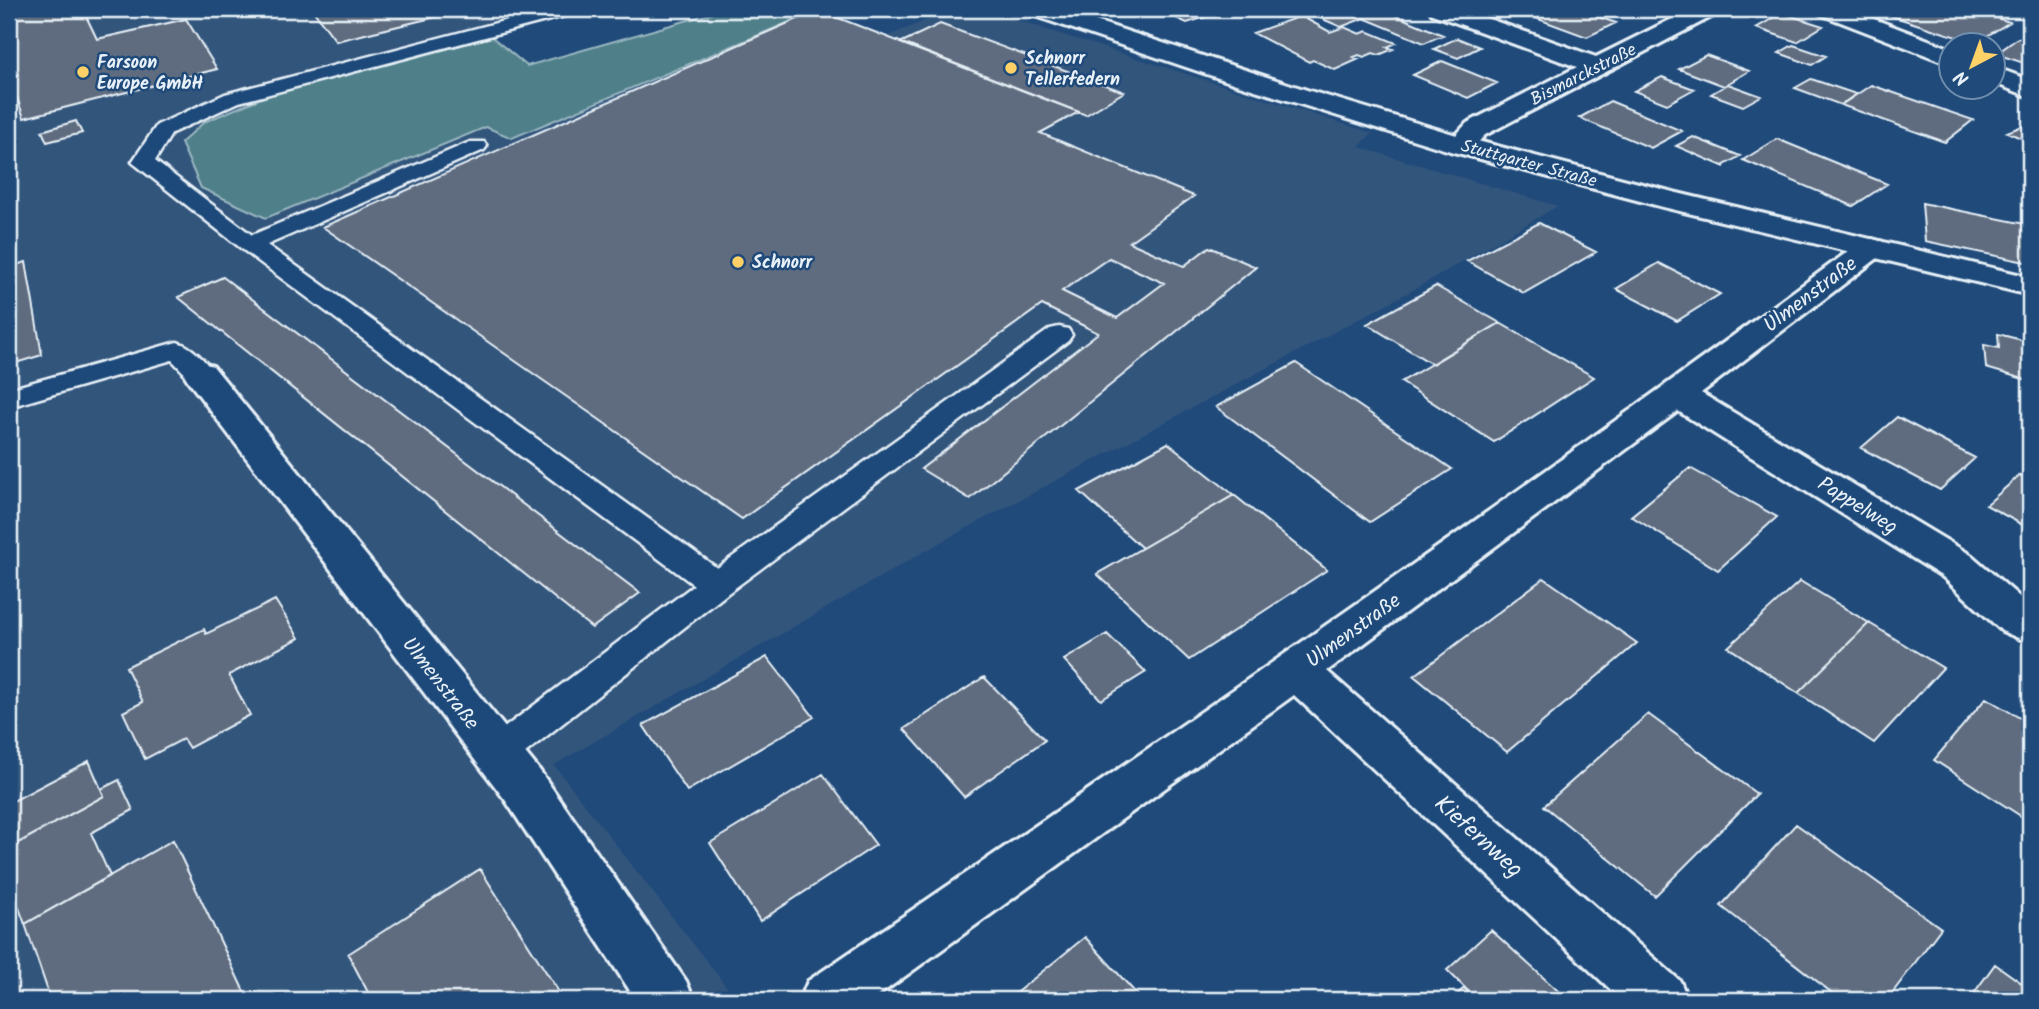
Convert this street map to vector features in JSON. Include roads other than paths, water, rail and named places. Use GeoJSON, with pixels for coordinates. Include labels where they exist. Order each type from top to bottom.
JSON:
{"type":"FeatureCollection","features":[{"type":"Feature","properties":{"kind":"street","name":"Stuttgarter Straße"},"geometry":{"type":"LineString","coordinates":[[1037,9],[1290,94],[1461,145],[2030,286]]}},
{"type":"Feature","properties":{"kind":"street"},"geometry":{"type":"LineString","coordinates":[[1440,9],[1597,66]]}},
{"type":"Feature","properties":{"kind":"street","name":"Bismarckstraße"},"geometry":{"type":"LineString","coordinates":[[1461,145],[1476,129],[1709,9]]}},
{"type":"Feature","properties":{"kind":"street"},"geometry":{"type":"LineString","coordinates":[[1828,9],[1938,53]]}},
{"type":"Feature","properties":{"kind":"street"},"geometry":{"type":"LineString","coordinates":[[2008,80],[2030,89]]}},
{"type":"Feature","properties":{"kind":"street","name":"Ulmenstraße"},"geometry":{"type":"LineString","coordinates":[[827,1000],[1297,671],[1678,395],[1872,247]]}},
{"type":"Feature","properties":{"kind":"street","name":"Ulmenstraße"},"geometry":{"type":"LineString","coordinates":[[201,374],[523,786],[667,1000]]}},
{"type":"Feature","properties":{"kind":"street","name":"Pappelweg"},"geometry":{"type":"LineString","coordinates":[[1678,395],[1958,566],[2030,627]]}},
{"type":"Feature","properties":{"kind":"street","name":"Kiefernweg"},"geometry":{"type":"LineString","coordinates":[[1297,671],[1661,1000]]}},
{"type":"Feature","properties":{"kind":"lane"},"geometry":{"type":"LineString","coordinates":[[570,9],[232,98],[164,129],[143,162],[250,244],[717,585]]}},
{"type":"Feature","properties":{"kind":"lane"},"geometry":{"type":"LineString","coordinates":[[250,244],[477,146]]}},
{"type":"Feature","properties":{"kind":"lane"},"geometry":{"type":"LineString","coordinates":[[496,754],[717,585],[1059,335]]}},
{"type":"Feature","properties":{"kind":"lane"},"geometry":{"type":"LineString","coordinates":[[9,398],[177,350],[201,374]]}},
{"type":"Feature","properties":{"kind":"place","name":"Schnorr Tellerfedern"},"geometry":{"type":"Point","coordinates":[1011,68]}},
{"type":"Feature","properties":{"kind":"place","name":"Farsoon Europe GmbH"},"geometry":{"type":"Point","coordinates":[83,72]}},
{"type":"Feature","properties":{"kind":"place","name":"Schnorr"},"geometry":{"type":"Point","coordinates":[738,262]}}]}
